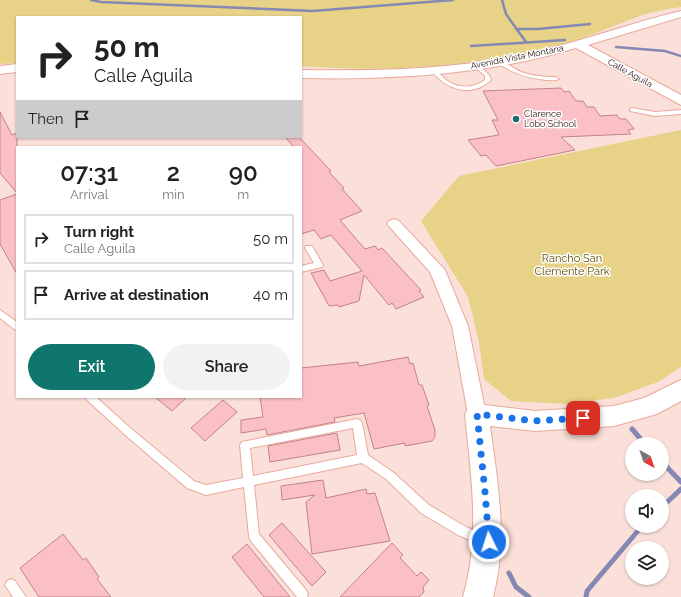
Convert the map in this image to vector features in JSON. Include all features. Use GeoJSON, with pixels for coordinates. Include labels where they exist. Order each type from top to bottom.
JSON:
{"type":"FeatureCollection","features":[{"type":"Feature","properties":{"kind":"street","name":"Avenida Vista Montana"},"geometry":{"type":"LineString","coordinates":[[302,74],[350,75],[435,71],[477,66],[579,45],[660,19],[681,14]]}},
{"type":"Feature","properties":{"kind":"street","name":"Calle Aguila"},"geometry":{"type":"LineString","coordinates":[[579,45],[681,101]]}},
{"type":"Feature","properties":{"kind":"street"},"geometry":{"type":"LineString","coordinates":[[0,70],[16,68]]}},
{"type":"Feature","properties":{"kind":"street"},"geometry":{"type":"LineString","coordinates":[[394,224],[437,270],[460,326],[477,414],[489,542],[478,597]]}},
{"type":"Feature","properties":{"kind":"street"},"geometry":{"type":"LineString","coordinates":[[477,414],[535,421],[614,416],[649,407],[681,390]]}},
{"type":"Feature","properties":{"kind":"lane"},"geometry":{"type":"LineString","coordinates":[[500,62],[522,76],[556,80]]}},
{"type":"Feature","properties":{"kind":"lane"},"geometry":{"type":"LineString","coordinates":[[435,71],[438,77],[446,84],[455,88],[469,87],[482,85],[488,80],[487,76],[477,66]]}},
{"type":"Feature","properties":{"kind":"lane"},"geometry":{"type":"LineString","coordinates":[[632,110],[655,114],[681,112]]}},
{"type":"Feature","properties":{"kind":"lane"},"geometry":{"type":"LineString","coordinates":[[302,270],[319,265],[309,248]]}},
{"type":"Feature","properties":{"kind":"lane"},"geometry":{"type":"LineString","coordinates":[[0,312],[16,326]]}},
{"type":"Feature","properties":{"kind":"lane"},"geometry":{"type":"LineString","coordinates":[[91,398],[126,430],[191,485],[206,490],[363,458]]}},
{"type":"Feature","properties":{"kind":"lane"},"geometry":{"type":"LineString","coordinates":[[302,594],[254,536],[245,445],[356,423],[363,458],[390,476],[425,509],[462,531],[489,542]]}},
{"type":"Feature","properties":{"kind":"lane"},"geometry":{"type":"LineString","coordinates":[[11,585],[20,597]]}},
{"type":"Feature","properties":{"kind":"green space"},"geometry":{"type":"Polygon","coordinates":[[[0,0],[681,0],[681,7],[643,15],[585,37],[534,51],[468,63],[367,69],[302,66],[302,16],[16,16],[16,63],[0,64],[0,0]]]}},
{"type":"Feature","properties":{"kind":"green space","name":"Rancho San Clemente Park"},"geometry":{"type":"Polygon","coordinates":[[[681,130],[681,367],[658,382],[614,398],[566,404],[511,401],[484,379],[479,342],[468,297],[421,221],[459,176],[681,130]]]}},
{"type":"Feature","properties":{"kind":"building"},"geometry":{"type":"Polygon","coordinates":[[[561,88],[564,92],[569,91],[576,101],[583,101],[587,107],[594,107],[600,116],[617,115],[620,119],[626,119],[634,129],[628,130],[631,134],[561,137],[575,150],[496,166],[486,155],[481,156],[468,140],[499,135],[492,120],[498,120],[483,91],[561,88]]]}},
{"type":"Feature","properties":{"kind":"building"},"geometry":{"type":"Polygon","coordinates":[[[0,112],[12,135],[16,133],[17,138],[16,192],[0,173],[0,112]]]}},
{"type":"Feature","properties":{"kind":"building"},"geometry":{"type":"Polygon","coordinates":[[[286,138],[300,138],[331,171],[329,172],[344,188],[342,189],[362,211],[340,220],[357,240],[365,249],[375,246],[378,250],[382,248],[421,290],[419,291],[424,297],[396,309],[392,303],[389,305],[364,275],[359,301],[339,307],[338,305],[329,306],[311,273],[324,270],[330,281],[362,271],[331,235],[321,239],[314,230],[302,234],[302,146],[293,146],[286,138]]]}},
{"type":"Feature","properties":{"kind":"building"},"geometry":{"type":"Polygon","coordinates":[[[16,194],[16,272],[0,244],[0,200],[16,194]]]}},
{"type":"Feature","properties":{"kind":"building"},"geometry":{"type":"Polygon","coordinates":[[[408,357],[410,364],[413,363],[419,385],[422,385],[429,405],[427,406],[435,430],[435,437],[432,441],[405,446],[405,443],[374,449],[364,413],[334,418],[335,422],[267,435],[266,429],[241,433],[241,420],[263,417],[260,398],[302,398],[302,368],[358,362],[359,366],[408,357]]]}},
{"type":"Feature","properties":{"kind":"building"},"geometry":{"type":"Polygon","coordinates":[[[156,398],[186,398],[172,411],[156,398]]]}},
{"type":"Feature","properties":{"kind":"building"},"geometry":{"type":"Polygon","coordinates":[[[223,400],[237,412],[205,441],[191,428],[223,400]]]}},
{"type":"Feature","properties":{"kind":"building"},"geometry":{"type":"Polygon","coordinates":[[[337,433],[340,450],[270,462],[268,446],[337,433]]]}},
{"type":"Feature","properties":{"kind":"building"},"geometry":{"type":"Polygon","coordinates":[[[323,480],[326,498],[366,489],[367,494],[375,493],[390,541],[312,554],[306,502],[315,495],[282,500],[281,486],[323,480]]]}},
{"type":"Feature","properties":{"kind":"building"},"geometry":{"type":"Polygon","coordinates":[[[282,523],[326,572],[312,586],[269,535],[282,523]]]}},
{"type":"Feature","properties":{"kind":"building"},"geometry":{"type":"Polygon","coordinates":[[[63,534],[83,560],[86,558],[99,577],[97,579],[111,597],[39,597],[20,568],[63,534]]]}},
{"type":"Feature","properties":{"kind":"building"},"geometry":{"type":"Polygon","coordinates":[[[392,543],[403,555],[400,558],[417,576],[421,572],[429,580],[423,587],[424,592],[419,597],[340,597],[392,543]]]}},
{"type":"Feature","properties":{"kind":"building"},"geometry":{"type":"Polygon","coordinates":[[[247,544],[290,597],[264,597],[232,557],[247,544]]]}},
{"type":"Feature","properties":{"kind":"waterway"},"geometry":{"type":"LineString","coordinates":[[91,0],[101,2],[313,11],[453,0]]}},
{"type":"Feature","properties":{"kind":"waterway"},"geometry":{"type":"LineString","coordinates":[[502,0],[506,14],[517,29]]}},
{"type":"Feature","properties":{"kind":"waterway"},"geometry":{"type":"LineString","coordinates":[[517,29],[538,29],[590,24]]}},
{"type":"Feature","properties":{"kind":"waterway"},"geometry":{"type":"LineString","coordinates":[[517,29],[526,42]]}},
{"type":"Feature","properties":{"kind":"waterway"},"geometry":{"type":"LineString","coordinates":[[471,46],[565,40]]}},
{"type":"Feature","properties":{"kind":"waterway"},"geometry":{"type":"LineString","coordinates":[[616,47],[665,51],[681,56]]}},
{"type":"Feature","properties":{"kind":"waterway"},"geometry":{"type":"LineString","coordinates":[[632,429],[639,437]]}},
{"type":"Feature","properties":{"kind":"waterway"},"geometry":{"type":"LineString","coordinates":[[669,469],[681,482]]}},
{"type":"Feature","properties":{"kind":"waterway"},"geometry":{"type":"LineString","coordinates":[[669,500],[681,489]]}},
{"type":"Feature","properties":{"kind":"waterway"},"geometry":{"type":"LineString","coordinates":[[586,597],[587,591],[636,533]]}},
{"type":"Feature","properties":{"kind":"waterway"},"geometry":{"type":"LineString","coordinates":[[509,573],[516,587],[529,597]]}},
{"type":"Feature","properties":{"kind":"place","name":"Clarence Lobo School"},"geometry":{"type":"Point","coordinates":[516,119]}},
{"type":"Feature","properties":{"kind":"route"},"geometry":{"type":"LineString","coordinates":[[489,542],[477,414],[535,421],[583,418]]}}]}
